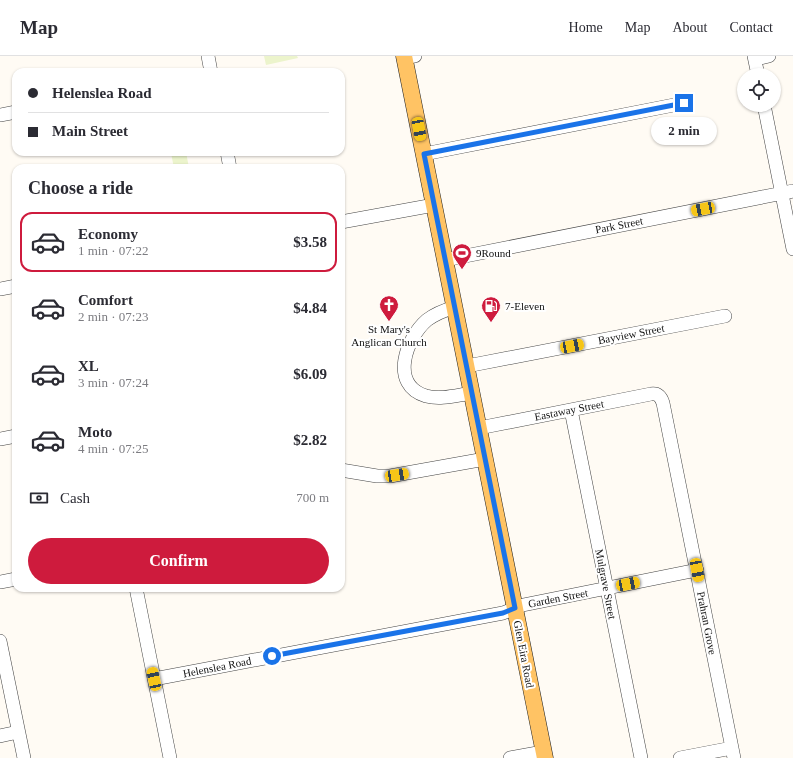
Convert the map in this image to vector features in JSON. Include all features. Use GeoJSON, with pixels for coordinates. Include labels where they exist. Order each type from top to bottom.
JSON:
{"type":"FeatureCollection","features":[{"type":"Feature","properties":{"kind":"main road","name":"Glen Eira Road"},"geometry":{"type":"LineString","coordinates":[[408,57],[424,154],[544,755]]}},
{"type":"Feature","properties":{"kind":"street"},"geometry":{"type":"LineString","coordinates":[[208,56],[210,68]]}},
{"type":"Feature","properties":{"kind":"street"},"geometry":{"type":"LineString","coordinates":[[756,68],[754,57],[769,56]]}},
{"type":"Feature","properties":{"kind":"street"},"geometry":{"type":"LineString","coordinates":[[424,154],[684,103]]}},
{"type":"Feature","properties":{"kind":"street"},"geometry":{"type":"LineString","coordinates":[[766,112],[787,192],[793,249]]}},
{"type":"Feature","properties":{"kind":"street"},"geometry":{"type":"LineString","coordinates":[[0,115],[12,113]]}},
{"type":"Feature","properties":{"kind":"street","name":"Park Street"},"geometry":{"type":"LineString","coordinates":[[445,260],[787,192]]}},
{"type":"Feature","properties":{"kind":"street"},"geometry":{"type":"LineString","coordinates":[[345,221],[434,205]]}},
{"type":"Feature","properties":{"kind":"street"},"geometry":{"type":"LineString","coordinates":[[0,290],[12,287]]}},
{"type":"Feature","properties":{"kind":"street"},"geometry":{"type":"LineString","coordinates":[[455,307],[434,316],[416,333],[404,360],[404,369],[411,387],[419,394],[435,398],[444,398],[472,393]]}},
{"type":"Feature","properties":{"kind":"street","name":"Bayview Street"},"geometry":{"type":"LineString","coordinates":[[466,366],[725,316]]}},
{"type":"Feature","properties":{"kind":"street","name":"Eastaway Street"},"geometry":{"type":"LineString","coordinates":[[479,428],[651,394],[659,396]]}},
{"type":"Feature","properties":{"kind":"street","name":"Prahran Grove"},"geometry":{"type":"LineString","coordinates":[[659,396],[663,403],[733,753]]}},
{"type":"Feature","properties":{"kind":"street","name":"Mulgrave Street"},"geometry":{"type":"LineString","coordinates":[[571,410],[641,758]]}},
{"type":"Feature","properties":{"kind":"street"},"geometry":{"type":"LineString","coordinates":[[0,439],[12,437]]}},
{"type":"Feature","properties":{"kind":"street"},"geometry":{"type":"LineString","coordinates":[[345,471],[377,476],[390,476],[485,459]]}},
{"type":"Feature","properties":{"kind":"street","name":"Garden Street"},"geometry":{"type":"LineString","coordinates":[[515,608],[523,604],[697,570]]}},
{"type":"Feature","properties":{"kind":"street"},"geometry":{"type":"LineString","coordinates":[[0,582],[12,580]]}},
{"type":"Feature","properties":{"kind":"street"},"geometry":{"type":"LineString","coordinates":[[137,592],[170,758]]}},
{"type":"Feature","properties":{"kind":"street","name":"Helenslea Road"},"geometry":{"type":"LineString","coordinates":[[154,679],[503,613],[515,608]]}},
{"type":"Feature","properties":{"kind":"street"},"geometry":{"type":"LineString","coordinates":[[0,641],[24,758]]}},
{"type":"Feature","properties":{"kind":"street"},"geometry":{"type":"LineString","coordinates":[[0,736],[18,732]]}},
{"type":"Feature","properties":{"kind":"street"},"geometry":{"type":"LineString","coordinates":[[680,758],[733,753]]}},
{"type":"Feature","properties":{"kind":"street"},"geometry":{"type":"LineString","coordinates":[[510,758],[544,755]]}},
{"type":"Feature","properties":{"kind":"green space"},"geometry":{"type":"Polygon","coordinates":[[[264,56],[297,56],[298,58],[266,65],[264,56]]]}},
{"type":"Feature","properties":{"kind":"green space"},"geometry":{"type":"Polygon","coordinates":[[[172,156],[187,156],[188,164],[173,164],[172,156]]]}},
{"type":"Feature","properties":{"kind":"place","name":"9Round"},"geometry":{"type":"Point","coordinates":[462,270]}},
{"type":"Feature","properties":{"kind":"place","name":"St Mary's Anglican Church"},"geometry":{"type":"Point","coordinates":[389,322]}},
{"type":"Feature","properties":{"kind":"place","name":"7-Eleven"},"geometry":{"type":"Point","coordinates":[491,323]}},
{"type":"Feature","properties":{"kind":"route"},"geometry":{"type":"LineString","coordinates":[[272,656],[503,613],[515,608],[424,154],[684,103]]}}]}
